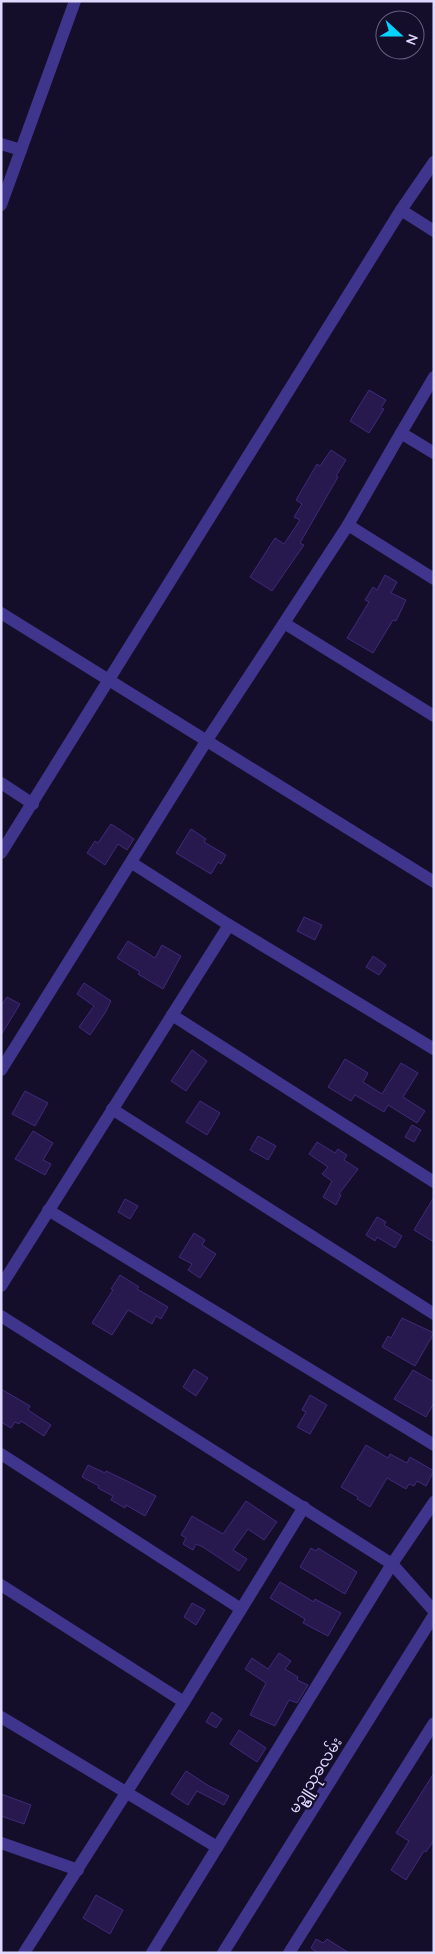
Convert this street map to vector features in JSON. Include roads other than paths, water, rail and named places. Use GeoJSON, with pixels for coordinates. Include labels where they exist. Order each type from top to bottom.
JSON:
{"type":"FeatureCollection","features":[{"type":"Feature","properties":{"kind":"street"},"geometry":{"type":"LineString","coordinates":[[1,205],[75,1]]}},
{"type":"Feature","properties":{"kind":"street"},"geometry":{"type":"LineString","coordinates":[[1,144],[21,150]]}},
{"type":"Feature","properties":{"kind":"street"},"geometry":{"type":"LineString","coordinates":[[1,853],[401,210],[434,162]]}},
{"type":"Feature","properties":{"kind":"street"},"geometry":{"type":"LineString","coordinates":[[401,210],[434,231]]}},
{"type":"Feature","properties":{"kind":"street"},"geometry":{"type":"LineString","coordinates":[[1,1070],[132,863],[207,740],[348,525],[434,377]]}},
{"type":"Feature","properties":{"kind":"street"},"geometry":{"type":"LineString","coordinates":[[401,433],[434,454]]}},
{"type":"Feature","properties":{"kind":"street"},"geometry":{"type":"LineString","coordinates":[[348,525],[434,579]]}},
{"type":"Feature","properties":{"kind":"street"},"geometry":{"type":"LineString","coordinates":[[1,613],[434,882]]}},
{"type":"Feature","properties":{"kind":"street"},"geometry":{"type":"LineString","coordinates":[[284,623],[434,716]]}},
{"type":"Feature","properties":{"kind":"street"},"geometry":{"type":"LineString","coordinates":[[1,783],[32,804]]}},
{"type":"Feature","properties":{"kind":"street"},"geometry":{"type":"LineString","coordinates":[[132,863],[229,925],[434,1049]]}},
{"type":"Feature","properties":{"kind":"street"},"geometry":{"type":"LineString","coordinates":[[1,1286],[229,925]]}},
{"type":"Feature","properties":{"kind":"street"},"geometry":{"type":"LineString","coordinates":[[172,1015],[434,1182]]}},
{"type":"Feature","properties":{"kind":"street"},"geometry":{"type":"LineString","coordinates":[[112,1109],[434,1314]]}},
{"type":"Feature","properties":{"kind":"street"},"geometry":{"type":"LineString","coordinates":[[48,1210],[434,1445]]}},
{"type":"Feature","properties":{"kind":"street"},"geometry":{"type":"LineString","coordinates":[[1,1316],[392,1564],[434,1611]]}},
{"type":"Feature","properties":{"kind":"street"},"geometry":{"type":"LineString","coordinates":[[1,1454],[241,1609]]}},
{"type":"Feature","properties":{"kind":"street"},"geometry":{"type":"LineString","coordinates":[[152,1953],[392,1564],[434,1502]]}},
{"type":"Feature","properties":{"kind":"street"},"geometry":{"type":"LineString","coordinates":[[24,1953],[184,1702],[304,1507]]}},
{"type":"Feature","properties":{"kind":"street"},"geometry":{"type":"LineString","coordinates":[[1,1585],[184,1702]]}},
{"type":"Feature","properties":{"kind":"street","name":"မဥ္ဇူသုခလမ်း"},"geometry":{"type":"LineString","coordinates":[[223,1953],[434,1615]]}},
{"type":"Feature","properties":{"kind":"street"},"geometry":{"type":"LineString","coordinates":[[1,1717],[216,1847]]}},
{"type":"Feature","properties":{"kind":"street"},"geometry":{"type":"LineString","coordinates":[[289,1953],[434,1723]]}},
{"type":"Feature","properties":{"kind":"street"},"geometry":{"type":"LineString","coordinates":[[1,1843],[78,1870]]}}]}
